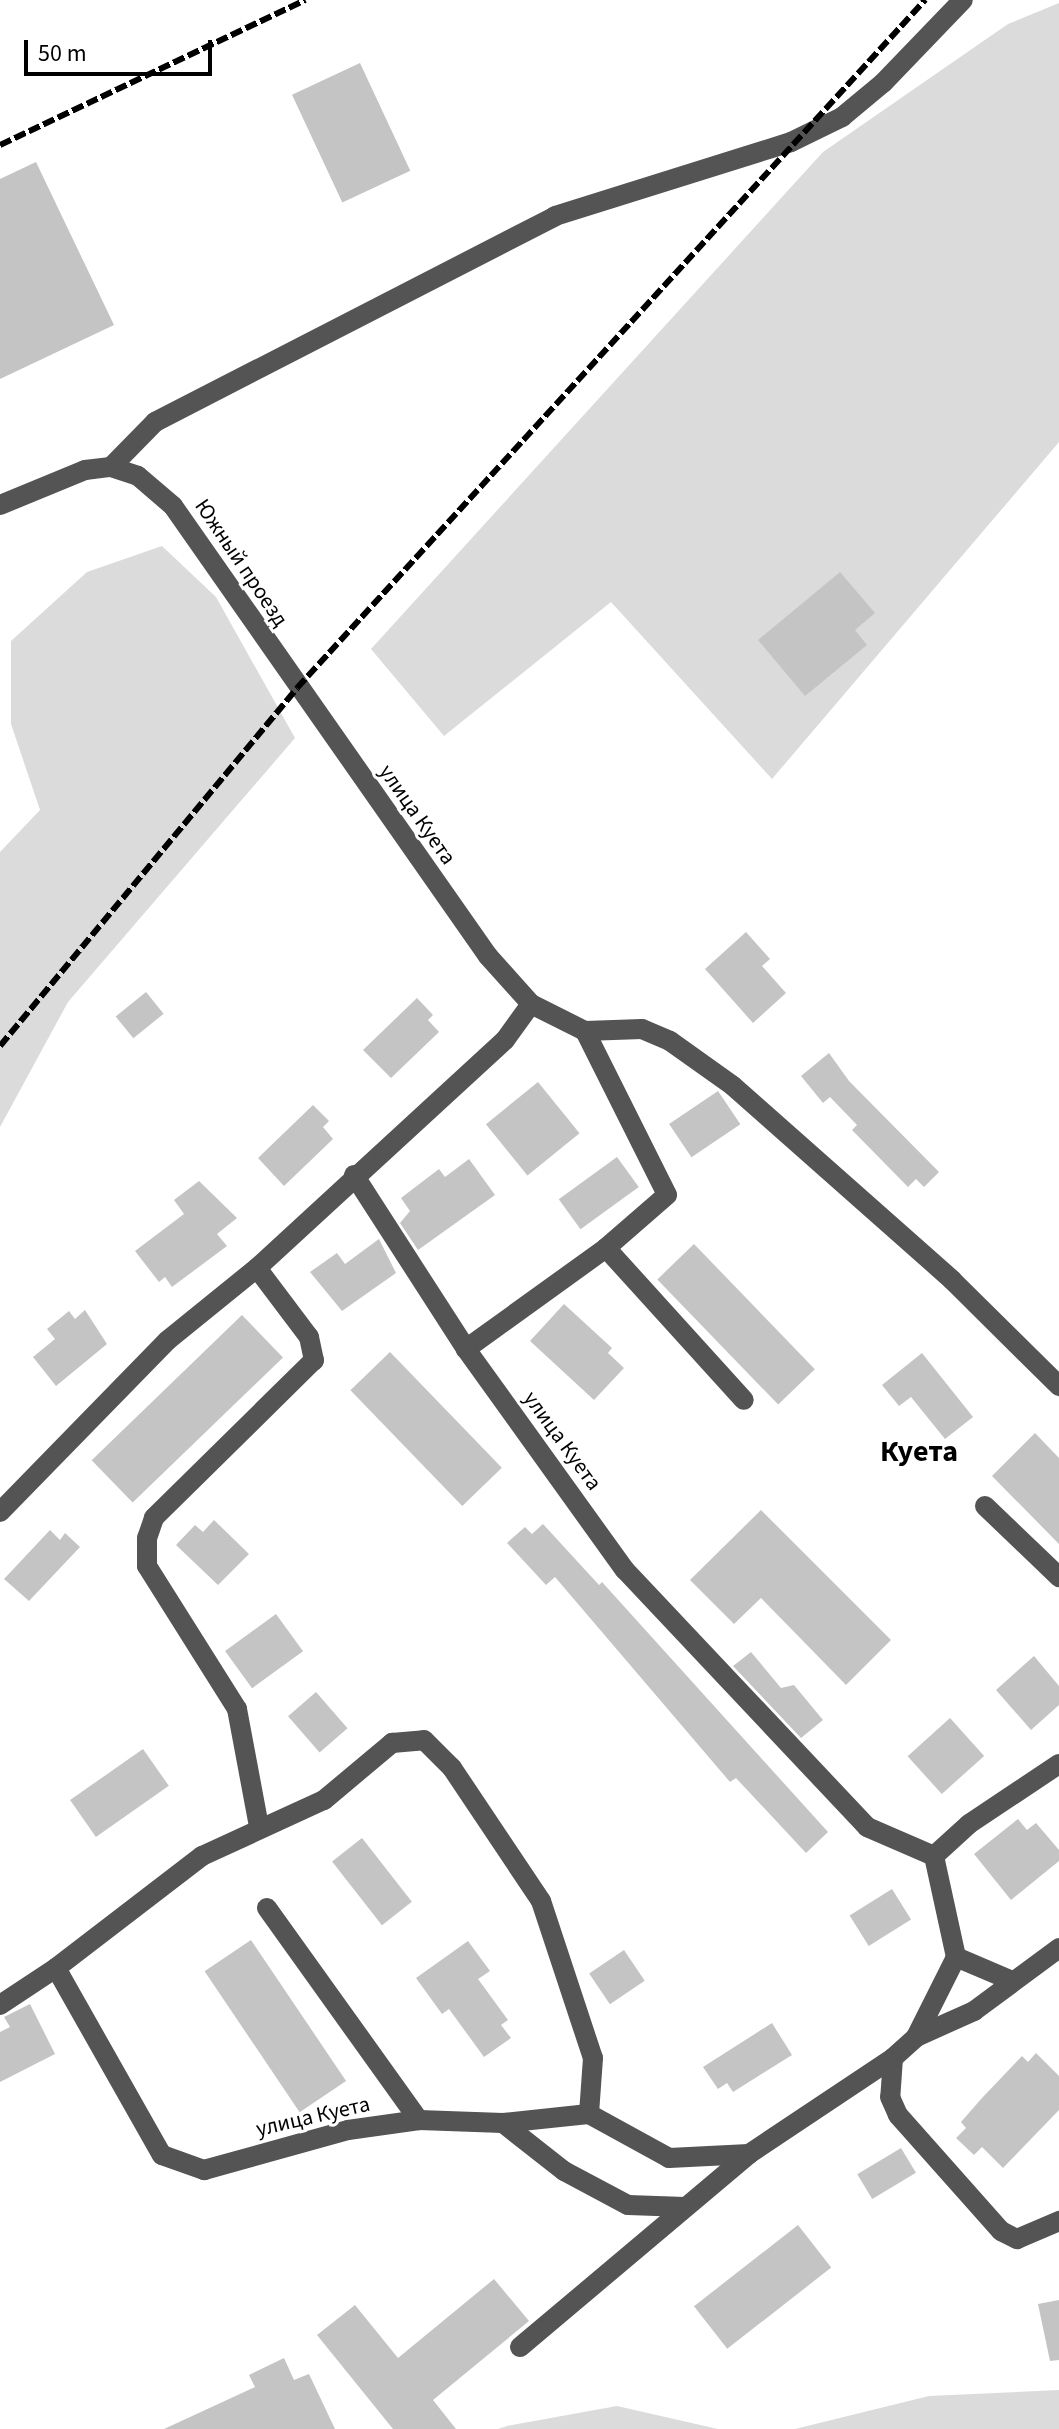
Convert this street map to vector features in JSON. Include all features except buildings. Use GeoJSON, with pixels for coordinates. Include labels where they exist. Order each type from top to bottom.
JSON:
{"type":"FeatureCollection","features":[{"type":"Feature","properties":{"kind":"street"},"geometry":{"type":"LineString","coordinates":[[0,505],[85,470],[111,467],[155,422],[555,216],[791,142],[842,117],[883,83],[963,0]]}},
{"type":"Feature","properties":{"kind":"street","name":"Южный проезд"},"geometry":{"type":"LineString","coordinates":[[111,467],[138,476],[173,506],[297,688]]}},
{"type":"Feature","properties":{"kind":"street","name":"улица Куета"},"geometry":{"type":"LineString","coordinates":[[297,688],[488,956],[531,1004],[585,1031],[642,1029],[670,1041],[733,1086],[952,1280],[1059,1386]]}},
{"type":"Feature","properties":{"kind":"street"},"geometry":{"type":"LineString","coordinates":[[0,1512],[168,1340],[257,1268],[354,1175],[505,1040],[531,1004]]}},
{"type":"Feature","properties":{"kind":"street"},"geometry":{"type":"LineString","coordinates":[[466,1349],[606,1248],[667,1195],[585,1031]]}},
{"type":"Feature","properties":{"kind":"street","name":"улица Куета"},"geometry":{"type":"LineString","coordinates":[[354,1175],[466,1349],[625,1570],[867,1827],[934,1856]]}},
{"type":"Feature","properties":{"kind":"street"},"geometry":{"type":"LineString","coordinates":[[606,1248],[744,1400]]}},
{"type":"Feature","properties":{"kind":"street"},"geometry":{"type":"LineString","coordinates":[[257,1268],[309,1337],[314,1360],[154,1518],[147,1538],[147,1566],[237,1709],[259,1826]]}},
{"type":"Feature","properties":{"kind":"street"},"geometry":{"type":"LineString","coordinates":[[985,1506],[1059,1577]]}},
{"type":"Feature","properties":{"kind":"street"},"geometry":{"type":"LineString","coordinates":[[0,2005],[56,1968],[202,1856],[259,1826],[324,1800],[392,1743],[424,1740],[452,1768],[541,1901],[593,2058],[589,2114],[669,2158],[749,2154]]}},
{"type":"Feature","properties":{"kind":"street"},"geometry":{"type":"LineString","coordinates":[[916,2037],[956,1957],[934,1856],[969,1824],[1059,1764]]}},
{"type":"Feature","properties":{"kind":"street"},"geometry":{"type":"LineString","coordinates":[[267,1908],[419,2120]]}},
{"type":"Feature","properties":{"kind":"street"},"geometry":{"type":"LineString","coordinates":[[520,2347],[749,2154],[893,2058],[916,2037],[974,2011],[1010,1980],[1059,1948]]}},
{"type":"Feature","properties":{"kind":"street"},"geometry":{"type":"LineString","coordinates":[[956,1957],[1010,1980]]}},
{"type":"Feature","properties":{"kind":"street","name":"улица Куета"},"geometry":{"type":"LineString","coordinates":[[56,1968],[162,2155],[204,2170],[348,2130],[419,2120],[503,2123],[589,2114]]}},
{"type":"Feature","properties":{"kind":"street"},"geometry":{"type":"LineString","coordinates":[[893,2058],[890,2097],[898,2115],[1001,2231],[1017,2239],[1059,2221]]}},
{"type":"Feature","properties":{"kind":"street"},"geometry":{"type":"LineString","coordinates":[[503,2123],[564,2171],[628,2205],[685,2207]]}},
{"type":"Feature","properties":{"kind":"shaded area"},"geometry":{"type":"Polygon","coordinates":[[[1059,3],[1059,442],[772,779],[611,602],[444,736],[371,649],[823,152],[1008,24],[1059,3]]]}},
{"type":"Feature","properties":{"kind":"shaded area"},"geometry":{"type":"Polygon","coordinates":[[[162,546],[216,597],[295,738],[68,1002],[0,1127],[0,852],[40,810],[11,724],[11,641],[87,572],[162,546]]]}},
{"type":"Feature","properties":{"kind":"shaded area"},"geometry":{"type":"Polygon","coordinates":[[[1059,2390],[1059,2429],[795,2429],[929,2396],[1059,2390]]]}},
{"type":"Feature","properties":{"kind":"shaded area"},"geometry":{"type":"Polygon","coordinates":[[[617,2406],[718,2429],[498,2429],[507,2426],[617,2406]]]}},
{"type":"Feature","properties":{"kind":"railway"},"geometry":{"type":"LineString","coordinates":[[0,145],[305,0]]}},
{"type":"Feature","properties":{"kind":"railway"},"geometry":{"type":"LineString","coordinates":[[0,1046],[297,688],[925,0]]}},
{"type":"Feature","properties":{"kind":"district","name":"Куета"},"geometry":{"type":"Point","coordinates":[919,1452]}}]}
